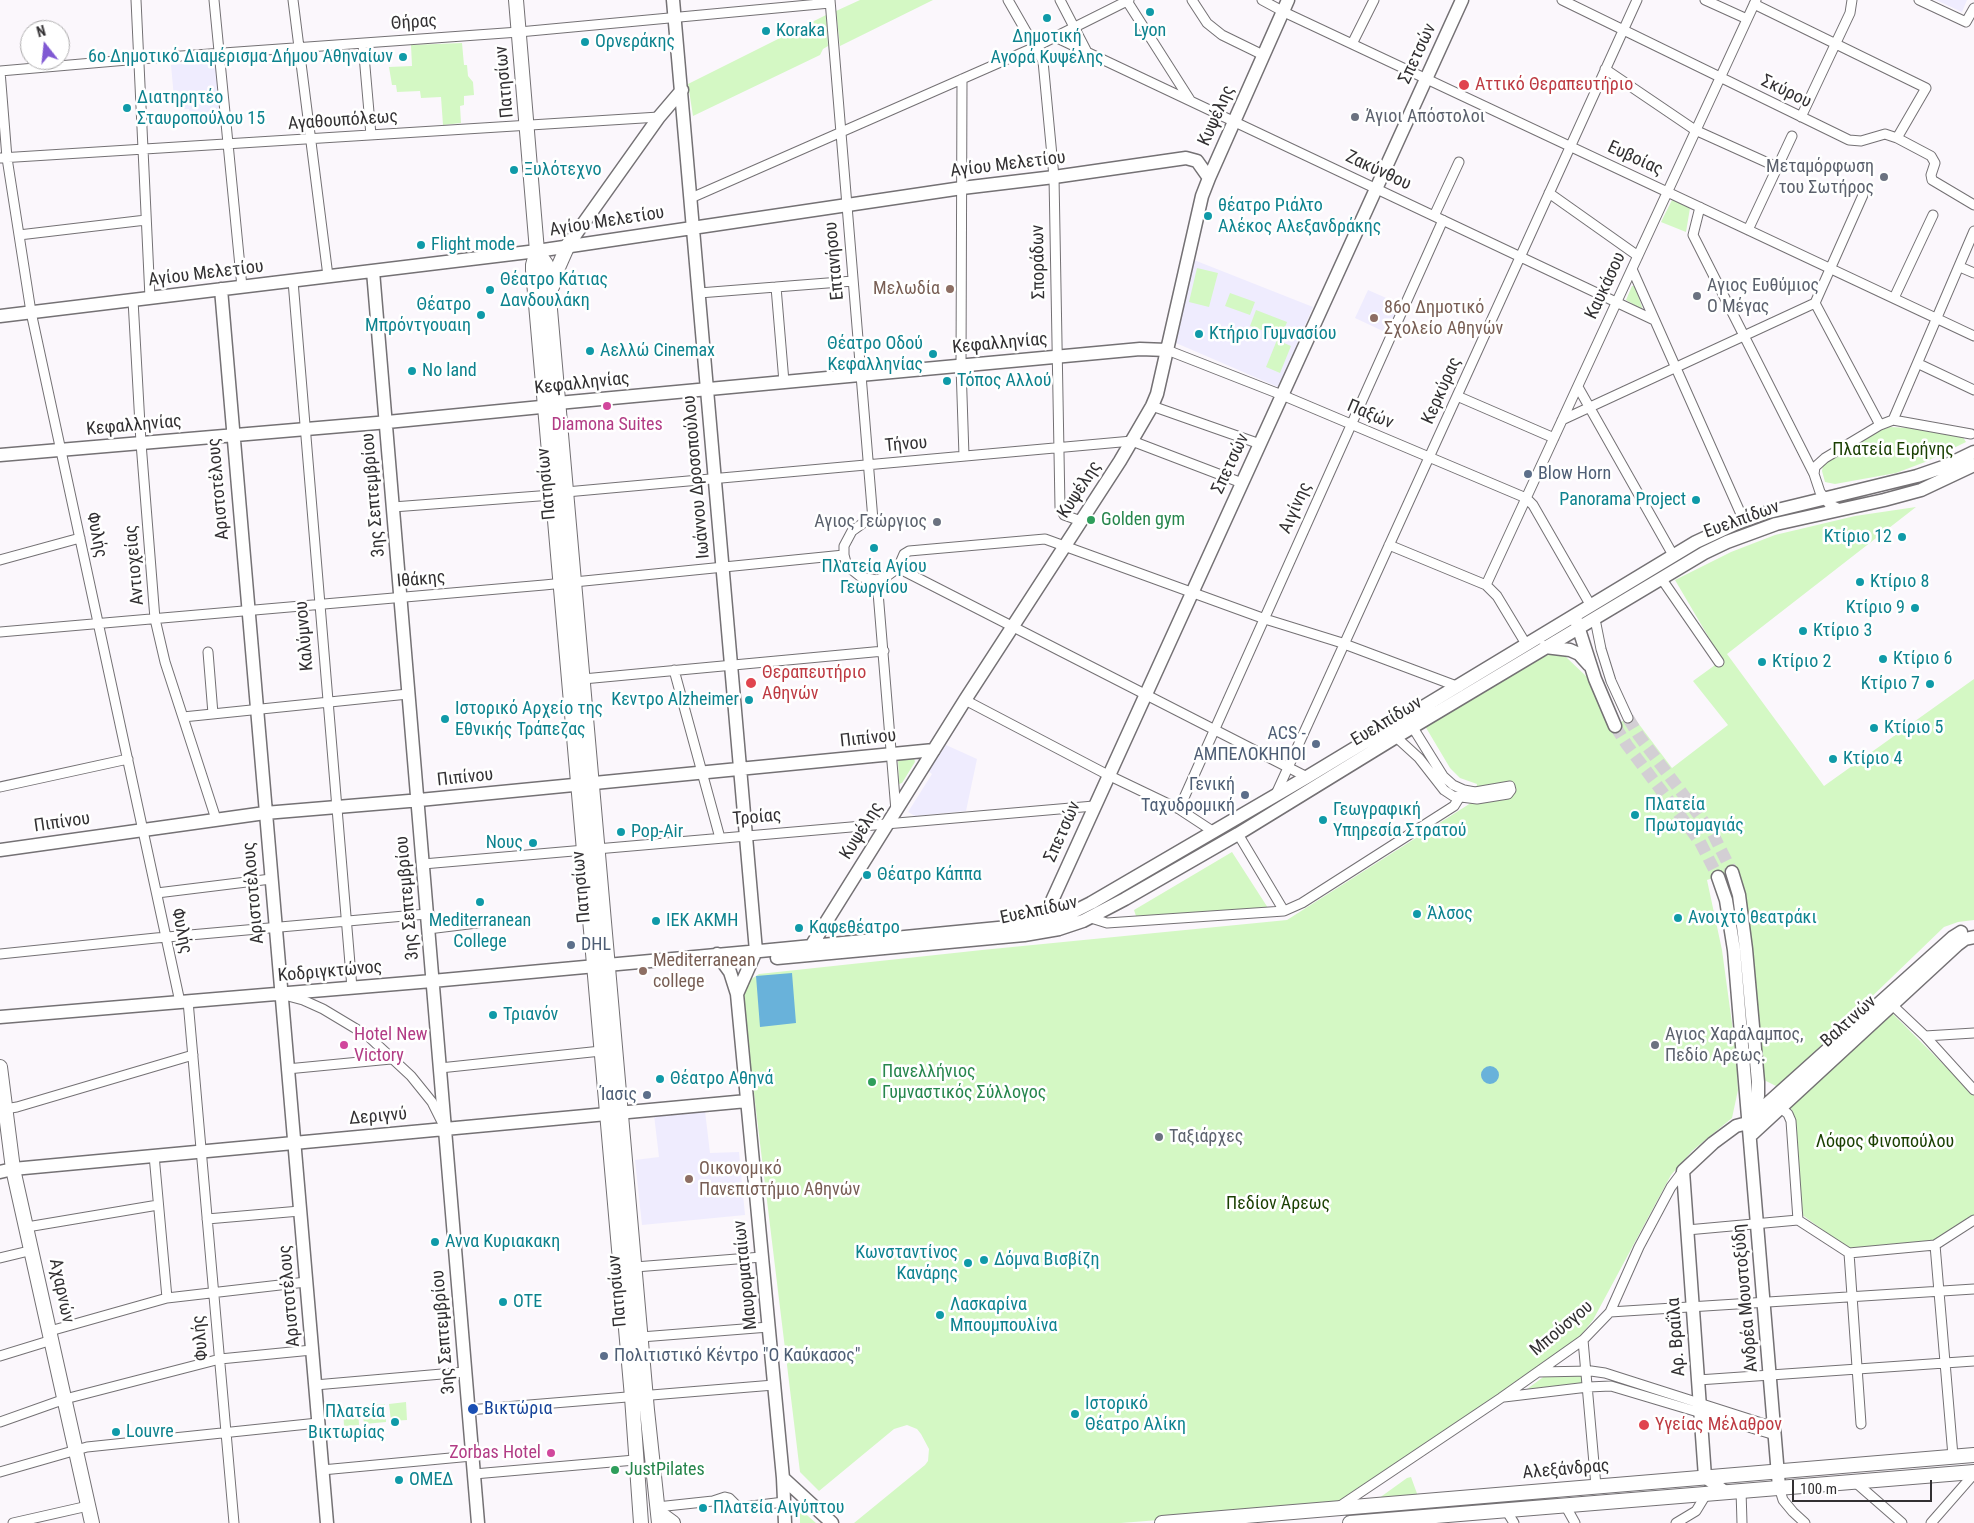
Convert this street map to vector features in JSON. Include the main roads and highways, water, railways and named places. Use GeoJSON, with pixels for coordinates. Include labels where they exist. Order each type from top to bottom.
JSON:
{"type":"FeatureCollection","features":[{"type":"Feature","properties":{"kind":"main road","name":"Πατησίων"},"geometry":{"type":"LineString","coordinates":[[516,0],[537,251],[533,265],[551,404],[566,492],[567,583],[578,785],[584,850],[621,1113],[658,1514]]}},
{"type":"Feature","properties":{"kind":"main road"},"geometry":{"type":"LineString","coordinates":[[550,308],[554,277],[568,245]]}},
{"type":"Feature","properties":{"kind":"main road","name":"Πατησίων"},"geometry":{"type":"LineString","coordinates":[[537,251],[546,264],[550,308],[552,495],[583,679],[598,848],[601,1051],[632,1397],[640,1523]]}},
{"type":"Feature","properties":{"kind":"main road","name":"Αχαρνών"},"geometry":{"type":"LineString","coordinates":[[0,1067],[7,1170],[33,1250],[92,1523]]}},
{"type":"Feature","properties":{"kind":"main road","name":"Αλεξάνδρας"},"geometry":{"type":"LineString","coordinates":[[1162,1523],[1192,1522],[1336,1508],[1974,1455]]}},
{"type":"Feature","properties":{"kind":"main road","name":"Αλεξάνδρας"},"geometry":{"type":"LineString","coordinates":[[1350,1523],[1453,1519],[1506,1510],[1974,1473]]}},
{"type":"Feature","properties":{"kind":"main road"},"geometry":{"type":"LineString","coordinates":[[658,1514],[673,1523]]}},
{"type":"Feature","properties":{"kind":"water"},"geometry":{"type":"Polygon","coordinates":[[[792,973],[796,1023],[760,1027],[756,976],[792,973]]]}},
{"type":"Feature","properties":{"kind":"water"},"geometry":{"type":"Polygon","coordinates":[[[1486,1066],[1494,1066],[1499,1071],[1497,1082],[1486,1084],[1481,1079],[1481,1071],[1486,1066]]]}},
{"type":"Feature","properties":{"kind":"tunnel"},"geometry":{"type":"LineString","coordinates":[[1628,718],[1639,736],[1713,834],[1732,872]]}},
{"type":"Feature","properties":{"kind":"tunnel"},"geometry":{"type":"LineString","coordinates":[[1615,726],[1627,745],[1700,842],[1718,877]]}},
{"type":"Feature","properties":{"kind":"place","name":"Lyon"},"geometry":{"type":"Point","coordinates":[1150,12]}},
{"type":"Feature","properties":{"kind":"place","name":"Δημοτική Αγορά Κυψέλης"},"geometry":{"type":"Point","coordinates":[1047,18]}},
{"type":"Feature","properties":{"kind":"place","name":"Koraka"},"geometry":{"type":"Point","coordinates":[766,31]}},
{"type":"Feature","properties":{"kind":"place","name":"Ορνεράκης"},"geometry":{"type":"Point","coordinates":[585,42]}},
{"type":"Feature","properties":{"kind":"place","name":"6ο Δημοτικό Διαμέρισμα Δήμου Αθηναίων"},"geometry":{"type":"Point","coordinates":[403,57]}},
{"type":"Feature","properties":{"kind":"place","name":"Αττικό Θεραπευτήριο"},"geometry":{"type":"Point","coordinates":[1464,85]}},
{"type":"Feature","properties":{"kind":"place","name":"Διατηρητέο Σταυροπούλου 15"},"geometry":{"type":"Point","coordinates":[127,108]}},
{"type":"Feature","properties":{"kind":"place","name":"Άγιοι Απόστολοι"},"geometry":{"type":"Point","coordinates":[1355,117]}},
{"type":"Feature","properties":{"kind":"place","name":"Ξυλότεχνο"},"geometry":{"type":"Point","coordinates":[514,170]}},
{"type":"Feature","properties":{"kind":"place","name":"Μεταμόρφωση του Σωτήρος"},"geometry":{"type":"Point","coordinates":[1884,177]}},
{"type":"Feature","properties":{"kind":"place","name":"θέατρο Ριάλτο Αλέκος Αλεξανδράκης"},"geometry":{"type":"Point","coordinates":[1208,216]}},
{"type":"Feature","properties":{"kind":"place","name":"Flight mode"},"geometry":{"type":"Point","coordinates":[421,245]}},
{"type":"Feature","properties":{"kind":"place","name":"Μελωδία"},"geometry":{"type":"Point","coordinates":[950,289]}},
{"type":"Feature","properties":{"kind":"place","name":"Θέατρο Κάτιας Δανδουλάκη"},"geometry":{"type":"Point","coordinates":[490,290]}},
{"type":"Feature","properties":{"kind":"place","name":"Αγιος Ευθύμιος Ο Μέγας"},"geometry":{"type":"Point","coordinates":[1697,296]}},
{"type":"Feature","properties":{"kind":"place","name":"Θέατρο Μπρόντγουαιη"},"geometry":{"type":"Point","coordinates":[481,315]}},
{"type":"Feature","properties":{"kind":"place","name":"86ο Δημοτικό Σχολείο Αθηνών"},"geometry":{"type":"Point","coordinates":[1374,318]}},
{"type":"Feature","properties":{"kind":"place","name":"Κτήριο Γυμνασίου"},"geometry":{"type":"Point","coordinates":[1199,334]}},
{"type":"Feature","properties":{"kind":"place","name":"Αελλώ Cinemax"},"geometry":{"type":"Point","coordinates":[590,351]}},
{"type":"Feature","properties":{"kind":"place","name":"Θέατρο Οδού Κεφαλληνίας"},"geometry":{"type":"Point","coordinates":[933,354]}},
{"type":"Feature","properties":{"kind":"place","name":"No land"},"geometry":{"type":"Point","coordinates":[412,371]}},
{"type":"Feature","properties":{"kind":"place","name":"Τόπος Αλλού"},"geometry":{"type":"Point","coordinates":[947,381]}},
{"type":"Feature","properties":{"kind":"place","name":"Diamona Suites"},"geometry":{"type":"Point","coordinates":[607,406]}},
{"type":"Feature","properties":{"kind":"place","name":"Blow Horn"},"geometry":{"type":"Point","coordinates":[1528,474]}},
{"type":"Feature","properties":{"kind":"place","name":"Panorama Project"},"geometry":{"type":"Point","coordinates":[1696,500]}},
{"type":"Feature","properties":{"kind":"place","name":"Golden gym"},"geometry":{"type":"Point","coordinates":[1091,520]}},
{"type":"Feature","properties":{"kind":"place","name":"Αγιος Γεώργιος"},"geometry":{"type":"Point","coordinates":[937,522]}},
{"type":"Feature","properties":{"kind":"place","name":"Κτίριο 12"},"geometry":{"type":"Point","coordinates":[1902,537]}},
{"type":"Feature","properties":{"kind":"place","name":"Πλατεία Αγίου Γεωργίου"},"geometry":{"type":"Point","coordinates":[874,548]}},
{"type":"Feature","properties":{"kind":"place","name":"Κτίριο 8"},"geometry":{"type":"Point","coordinates":[1860,582]}},
{"type":"Feature","properties":{"kind":"place","name":"Κτίριο 9"},"geometry":{"type":"Point","coordinates":[1915,608]}},
{"type":"Feature","properties":{"kind":"place","name":"Κτίριο 3"},"geometry":{"type":"Point","coordinates":[1803,631]}},
{"type":"Feature","properties":{"kind":"place","name":"Κτίριο 6"},"geometry":{"type":"Point","coordinates":[1883,659]}},
{"type":"Feature","properties":{"kind":"place","name":"Κτίριο 2"},"geometry":{"type":"Point","coordinates":[1762,662]}},
{"type":"Feature","properties":{"kind":"place","name":"Θεραπευτήριο Αθηνών"},"geometry":{"type":"Point","coordinates":[751,683]}},
{"type":"Feature","properties":{"kind":"place","name":"Κτίριο 7"},"geometry":{"type":"Point","coordinates":[1930,684]}},
{"type":"Feature","properties":{"kind":"place","name":"Κεντρο Alzheimer"},"geometry":{"type":"Point","coordinates":[749,700]}},
{"type":"Feature","properties":{"kind":"place","name":"Ιστορικό Αρχείο της Εθνικής Τράπεζας"},"geometry":{"type":"Point","coordinates":[445,719]}},
{"type":"Feature","properties":{"kind":"place","name":"Κτίριο 5"},"geometry":{"type":"Point","coordinates":[1874,728]}},
{"type":"Feature","properties":{"kind":"place","name":"ACS - ΑΜΠΕΛΟΚΗΠΟΙ"},"geometry":{"type":"Point","coordinates":[1316,744]}},
{"type":"Feature","properties":{"kind":"place","name":"Κτίριο 4"},"geometry":{"type":"Point","coordinates":[1833,759]}},
{"type":"Feature","properties":{"kind":"place","name":"Γενική Ταχυδρομική"},"geometry":{"type":"Point","coordinates":[1245,795]}},
{"type":"Feature","properties":{"kind":"place","name":"Πλατεία Πρωτομαγιάς"},"geometry":{"type":"Point","coordinates":[1635,815]}},
{"type":"Feature","properties":{"kind":"place","name":"Γεωγραφική Υπηρεσία Στρατού"},"geometry":{"type":"Point","coordinates":[1323,820]}},
{"type":"Feature","properties":{"kind":"place","name":"Pop-Air"},"geometry":{"type":"Point","coordinates":[621,832]}},
{"type":"Feature","properties":{"kind":"place","name":"Νους"},"geometry":{"type":"Point","coordinates":[533,843]}},
{"type":"Feature","properties":{"kind":"place","name":"Θέατρο Κάππα"},"geometry":{"type":"Point","coordinates":[867,875]}},
{"type":"Feature","properties":{"kind":"place","name":"Mediterranean College"},"geometry":{"type":"Point","coordinates":[480,902]}},
{"type":"Feature","properties":{"kind":"place","name":"Άλσος"},"geometry":{"type":"Point","coordinates":[1417,914]}},
{"type":"Feature","properties":{"kind":"place","name":"Ανοιχτό θεατράκι"},"geometry":{"type":"Point","coordinates":[1678,918]}},
{"type":"Feature","properties":{"kind":"place","name":"ΙΕΚ ΑΚΜΗ"},"geometry":{"type":"Point","coordinates":[656,921]}},
{"type":"Feature","properties":{"kind":"place","name":"Καφεθέατρο"},"geometry":{"type":"Point","coordinates":[799,928]}},
{"type":"Feature","properties":{"kind":"place","name":"DHL"},"geometry":{"type":"Point","coordinates":[571,945]}},
{"type":"Feature","properties":{"kind":"place","name":"Mediterranean college"},"geometry":{"type":"Point","coordinates":[643,971]}},
{"type":"Feature","properties":{"kind":"place","name":"Τριανόν"},"geometry":{"type":"Point","coordinates":[493,1015]}},
{"type":"Feature","properties":{"kind":"place","name":"Hotel New Victory"},"geometry":{"type":"Point","coordinates":[344,1045]}},
{"type":"Feature","properties":{"kind":"place","name":"Αγιος Χαράλαμπος, Πεδίο Αρεως."},"geometry":{"type":"Point","coordinates":[1655,1045]}},
{"type":"Feature","properties":{"kind":"place","name":"Θέατρο Αθηνά"},"geometry":{"type":"Point","coordinates":[660,1079]}},
{"type":"Feature","properties":{"kind":"place","name":"Πανελλήνιος Γυμναστικός Σύλλογος"},"geometry":{"type":"Point","coordinates":[872,1082]}},
{"type":"Feature","properties":{"kind":"place","name":"Ίασις"},"geometry":{"type":"Point","coordinates":[647,1095]}},
{"type":"Feature","properties":{"kind":"place","name":"Ταξιάρχες"},"geometry":{"type":"Point","coordinates":[1159,1137]}},
{"type":"Feature","properties":{"kind":"place","name":"Οικονομικό Πανεπιστήμιο Αθηνών"},"geometry":{"type":"Point","coordinates":[689,1179]}},
{"type":"Feature","properties":{"kind":"place","name":"Αννα Κυριακακη"},"geometry":{"type":"Point","coordinates":[435,1242]}},
{"type":"Feature","properties":{"kind":"place","name":"Δόμνα Βισβίζη"},"geometry":{"type":"Point","coordinates":[984,1260]}},
{"type":"Feature","properties":{"kind":"place","name":"Κωνσταντίνος Κανάρης"},"geometry":{"type":"Point","coordinates":[968,1263]}},
{"type":"Feature","properties":{"kind":"place","name":"ΟΤΕ"},"geometry":{"type":"Point","coordinates":[503,1302]}},
{"type":"Feature","properties":{"kind":"place","name":"Λασκαρίνα Μπουμπουλίνα"},"geometry":{"type":"Point","coordinates":[940,1315]}},
{"type":"Feature","properties":{"kind":"place","name":"Πολιτιστικό Κέντρο \"Ο Καύκασος\""},"geometry":{"type":"Point","coordinates":[604,1356]}},
{"type":"Feature","properties":{"kind":"place","name":"Βικτώρια"},"geometry":{"type":"Point","coordinates":[473,1409]}},
{"type":"Feature","properties":{"kind":"place","name":"Ιστορικό Θέατρο Αλίκη"},"geometry":{"type":"Point","coordinates":[1075,1414]}},
{"type":"Feature","properties":{"kind":"place","name":"Πλατεία Βικτωρίας"},"geometry":{"type":"Point","coordinates":[395,1422]}},
{"type":"Feature","properties":{"kind":"place","name":"Υγείας Μέλαθρον"},"geometry":{"type":"Point","coordinates":[1644,1425]}},
{"type":"Feature","properties":{"kind":"place","name":"Louvre"},"geometry":{"type":"Point","coordinates":[116,1432]}},
{"type":"Feature","properties":{"kind":"place","name":"Zorbas Hotel"},"geometry":{"type":"Point","coordinates":[551,1453]}},
{"type":"Feature","properties":{"kind":"place","name":"JustPilates"},"geometry":{"type":"Point","coordinates":[615,1470]}},
{"type":"Feature","properties":{"kind":"place","name":"ΟΜΕΔ"},"geometry":{"type":"Point","coordinates":[399,1480]}},
{"type":"Feature","properties":{"kind":"place","name":"Πλατεία Αιγύπτου"},"geometry":{"type":"Point","coordinates":[703,1508]}},
{"type":"Feature","properties":{"kind":"park label","name":"Πλατεία Ειρήνης"},"geometry":{"type":"Point","coordinates":[1893,450]}},
{"type":"Feature","properties":{"kind":"park label","name":"Λόφος Φινοπούλου"},"geometry":{"type":"Point","coordinates":[1885,1142]}},
{"type":"Feature","properties":{"kind":"park label","name":"Πεδίον Άρεως"},"geometry":{"type":"Point","coordinates":[1278,1204]}}]}
